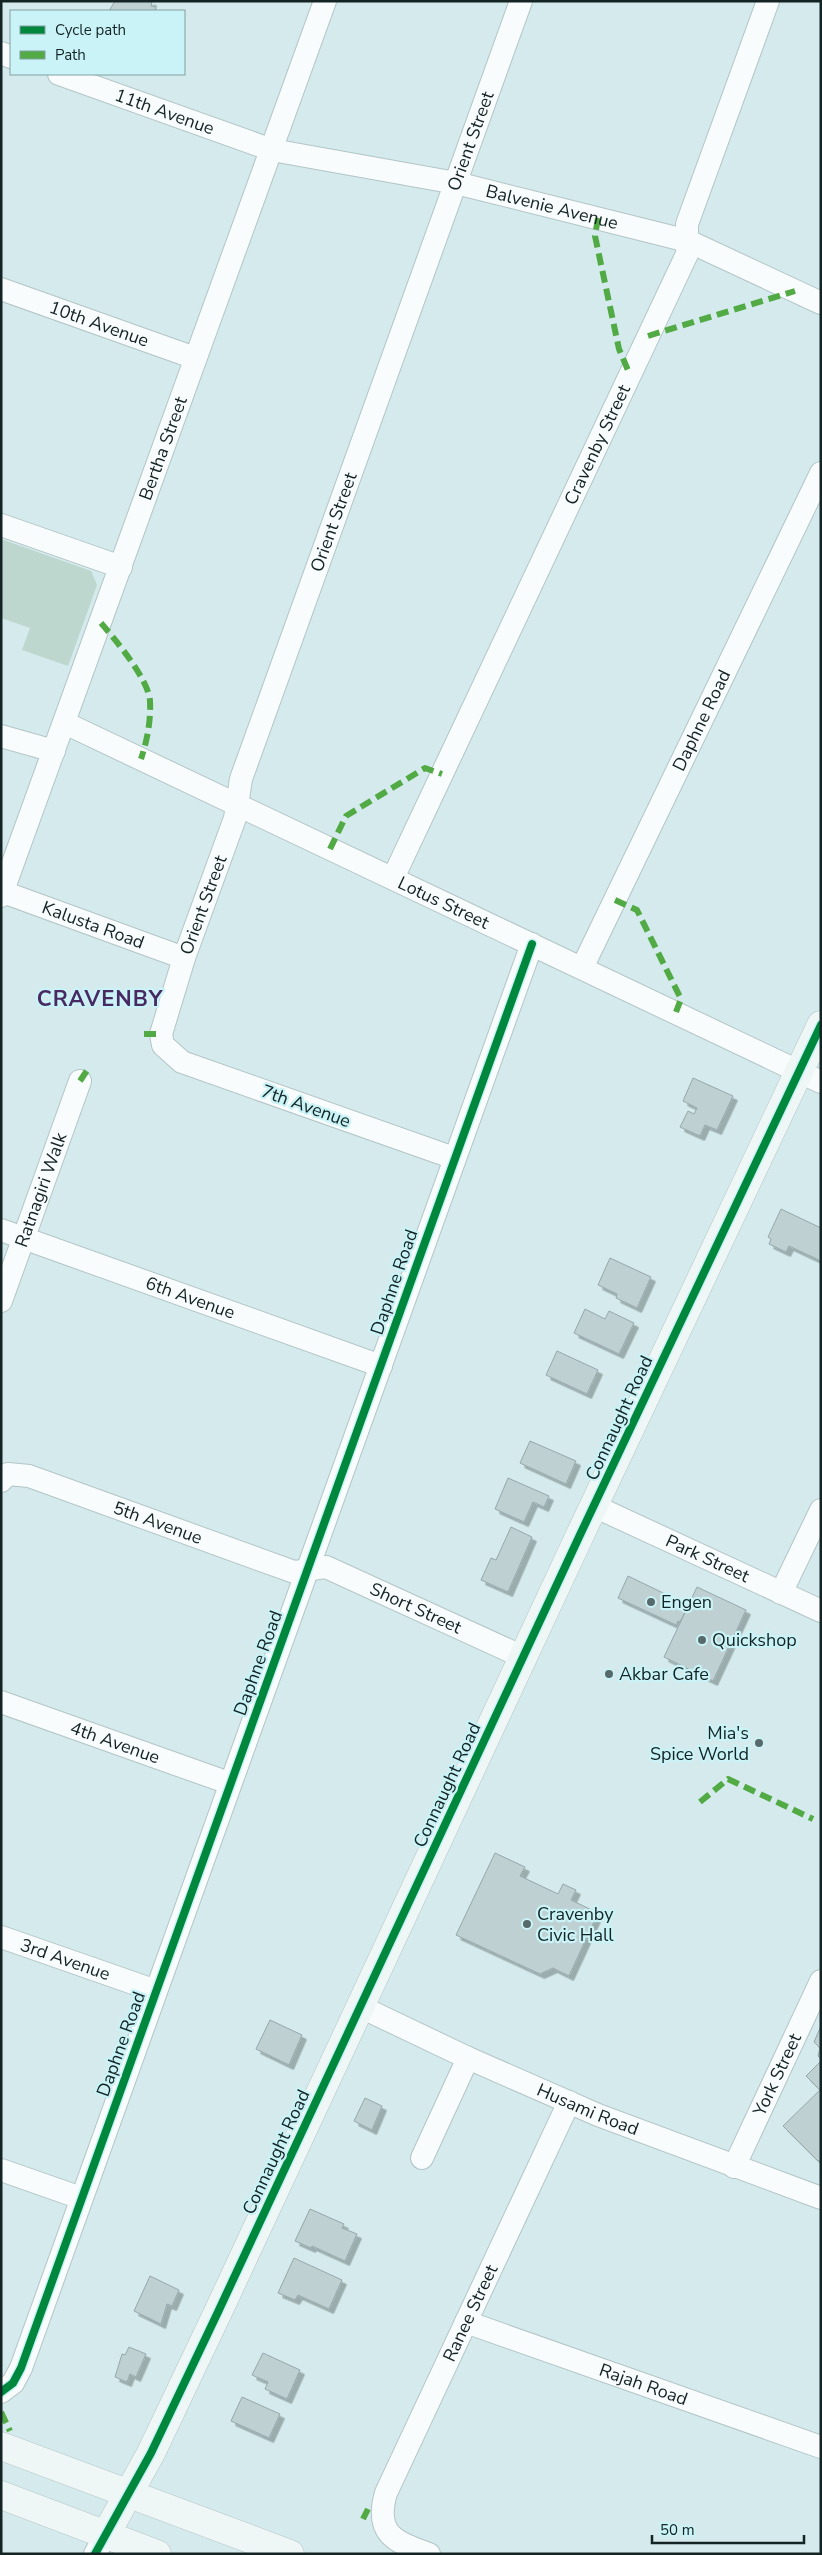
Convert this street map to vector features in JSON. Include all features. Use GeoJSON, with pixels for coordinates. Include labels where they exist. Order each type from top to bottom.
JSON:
{"type":"FeatureCollection","features":[{"type":"Feature","properties":{"kind":"street","name":"Bertha Street"},"geometry":{"type":"LineString","coordinates":[[2,894],[325,1]]}},
{"type":"Feature","properties":{"kind":"street","name":"Orient Street"},"geometry":{"type":"LineString","coordinates":[[163,1046],[162,1023],[235,818],[241,779],[521,1]]}},
{"type":"Feature","properties":{"kind":"street","name":"Cravenby Street"},"geometry":{"type":"LineString","coordinates":[[393,878],[687,254],[687,224],[768,1]]}},
{"type":"Feature","properties":{"kind":"street","name":"11th Avenue"},"geometry":{"type":"LineString","coordinates":[[62,75],[272,150]]}},
{"type":"Feature","properties":{"kind":"street","name":"Balvenie Avenue"},"geometry":{"type":"LineString","coordinates":[[272,150],[456,183],[688,241],[821,303]]}},
{"type":"Feature","properties":{"kind":"street","name":"10th Avenue"},"geometry":{"type":"LineString","coordinates":[[1,289],[195,358]]}},
{"type":"Feature","properties":{"kind":"street","name":"Daphne Road"},"geometry":{"type":"LineString","coordinates":[[582,968],[821,473]]}},
{"type":"Feature","properties":{"kind":"street"},"geometry":{"type":"LineString","coordinates":[[1,525],[121,567]]}},
{"type":"Feature","properties":{"kind":"street","name":"Lotus Street"},"geometry":{"type":"LineString","coordinates":[[65,723],[810,1077]]}},
{"type":"Feature","properties":{"kind":"street"},"geometry":{"type":"LineString","coordinates":[[1,736],[54,751]]}},
{"type":"Feature","properties":{"kind":"street","name":"Kalusta Road"},"geometry":{"type":"LineString","coordinates":[[2,894],[184,958]]}},
{"type":"Feature","properties":{"kind":"street","name":"Daphne Road"},"geometry":{"type":"LineString","coordinates":[[4,2390],[18,2376],[21,2368],[80,2198],[532,944]]}},
{"type":"Feature","properties":{"kind":"street","name":"Connaught Road"},"geometry":{"type":"LineString","coordinates":[[100,2544],[151,2453],[214,2321],[594,1506],[810,1077],[821,1025]]}},
{"type":"Feature","properties":{"kind":"street","name":"7th Avenue"},"geometry":{"type":"LineString","coordinates":[[163,1046],[182,1062],[454,1158]]}},
{"type":"Feature","properties":{"kind":"street","name":"Ratnagiri Walk"},"geometry":{"type":"LineString","coordinates":[[1,1301],[80,1081]]}},
{"type":"Feature","properties":{"kind":"street","name":"6th Avenue"},"geometry":{"type":"LineString","coordinates":[[1,1230],[380,1366]]}},
{"type":"Feature","properties":{"kind":"street","name":"5th Avenue"},"geometry":{"type":"LineString","coordinates":[[4,1477],[29,1476],[294,1572],[306,1570]]}},
{"type":"Feature","properties":{"kind":"street","name":"Park Street"},"geometry":{"type":"LineString","coordinates":[[594,1506],[821,1611]]}},
{"type":"Feature","properties":{"kind":"street"},"geometry":{"type":"LineString","coordinates":[[781,1593],[821,1510]]}},
{"type":"Feature","properties":{"kind":"street","name":"Short Street"},"geometry":{"type":"LineString","coordinates":[[306,1570],[326,1567],[523,1657]]}},
{"type":"Feature","properties":{"kind":"street","name":"4th Avenue"},"geometry":{"type":"LineString","coordinates":[[1,1702],[229,1783]]}},
{"type":"Feature","properties":{"kind":"street","name":"3rd Avenue"},"geometry":{"type":"LineString","coordinates":[[1,1937],[156,1991]]}},
{"type":"Feature","properties":{"kind":"street","name":"York Street"},"geometry":{"type":"LineString","coordinates":[[734,2167],[821,1981]]}},
{"type":"Feature","properties":{"kind":"street","name":"Husami Road"},"geometry":{"type":"LineString","coordinates":[[360,2007],[468,2058],[568,2102],[734,2167],[821,2198]]}},
{"type":"Feature","properties":{"kind":"street"},"geometry":{"type":"LineString","coordinates":[[422,2158],[468,2058]]}},
{"type":"Feature","properties":{"kind":"street","name":"Ranee Street"},"geometry":{"type":"LineString","coordinates":[[429,2554],[398,2541],[384,2526],[382,2512],[386,2493],[568,2102]]}},
{"type":"Feature","properties":{"kind":"street"},"geometry":{"type":"LineString","coordinates":[[1,2170],[80,2198]]}},
{"type":"Feature","properties":{"kind":"street","name":"Rajah Road"},"geometry":{"type":"LineString","coordinates":[[466,2322],[821,2447]]}},
{"type":"Feature","properties":{"kind":"street"},"geometry":{"type":"LineString","coordinates":[[1,2446],[290,2554]]}},
{"type":"Feature","properties":{"kind":"street"},"geometry":{"type":"LineString","coordinates":[[1,2495],[100,2544],[157,2554]]}},
{"type":"Feature","properties":{"kind":"green space"},"geometry":{"type":"Polygon","coordinates":[[[1,539],[91,571],[97,585],[68,666],[22,650],[30,628],[1,618],[1,539]]]}},
{"type":"Feature","properties":{"kind":"building"},"geometry":{"type":"Polygon","coordinates":[[[115,1],[152,1],[151,6],[156,7],[155,10],[110,10],[115,1]]]}},
{"type":"Feature","properties":{"kind":"building"},"geometry":{"type":"Polygon","coordinates":[[[693,1078],[733,1096],[717,1130],[705,1125],[700,1136],[680,1127],[688,1111],[694,1114],[697,1108],[683,1101],[693,1078]]]}},
{"type":"Feature","properties":{"kind":"building"},"geometry":{"type":"Polygon","coordinates":[[[781,1209],[821,1228],[821,1261],[789,1246],[786,1252],[769,1244],[771,1239],[768,1237],[781,1209]]]}},
{"type":"Feature","properties":{"kind":"building"},"geometry":{"type":"Polygon","coordinates":[[[610,1258],[651,1277],[637,1308],[616,1298],[617,1294],[598,1285],[610,1258]]]}},
{"type":"Feature","properties":{"kind":"building"},"geometry":{"type":"Polygon","coordinates":[[[585,1309],[605,1319],[609,1311],[634,1323],[619,1354],[574,1333],[585,1309]]]}},
{"type":"Feature","properties":{"kind":"building"},"geometry":{"type":"Polygon","coordinates":[[[557,1351],[598,1370],[587,1394],[546,1375],[557,1351]]]}},
{"type":"Feature","properties":{"kind":"building"},"geometry":{"type":"Polygon","coordinates":[[[530,1441],[576,1461],[566,1484],[520,1463],[530,1441]]]}},
{"type":"Feature","properties":{"kind":"building"},"geometry":{"type":"Polygon","coordinates":[[[508,1478],[549,1496],[544,1507],[533,1502],[524,1522],[495,1509],[508,1478]]]}},
{"type":"Feature","properties":{"kind":"building"},"geometry":{"type":"Polygon","coordinates":[[[511,1527],[532,1537],[508,1592],[481,1580],[491,1558],[496,1560],[511,1527]]]}},
{"type":"Feature","properties":{"kind":"building"},"geometry":{"type":"Polygon","coordinates":[[[628,1576],[686,1604],[684,1607],[687,1608],[680,1622],[678,1621],[676,1625],[618,1598],[628,1576]]]}},
{"type":"Feature","properties":{"kind":"building","name":"Quickshop"},"geometry":{"type":"Polygon","coordinates":[[[697,1587],[746,1610],[713,1681],[664,1657],[697,1587]]]}},
{"type":"Feature","properties":{"kind":"building","name":"Cravenby Civic Hall"},"geometry":{"type":"Polygon","coordinates":[[[495,1853],[525,1867],[520,1876],[558,1894],[563,1884],[576,1890],[571,1900],[598,1913],[569,1976],[553,1968],[540,1974],[456,1935],[495,1853]]]}},
{"type":"Feature","properties":{"kind":"building"},"geometry":{"type":"Polygon","coordinates":[[[270,2020],[302,2035],[289,2065],[256,2049],[270,2020]]]}},
{"type":"Feature","properties":{"kind":"building"},"geometry":{"type":"Polygon","coordinates":[[[821,2026],[821,2059],[818,2056],[820,2048],[814,2042],[821,2026]]]}},
{"type":"Feature","properties":{"kind":"building"},"geometry":{"type":"Polygon","coordinates":[[[821,2061],[821,2160],[818,2161],[783,2126],[820,2090],[806,2076],[821,2061]]]}},
{"type":"Feature","properties":{"kind":"building"},"geometry":{"type":"Polygon","coordinates":[[[365,2098],[382,2106],[372,2130],[354,2121],[365,2098]]]}},
{"type":"Feature","properties":{"kind":"building"},"geometry":{"type":"Polygon","coordinates":[[[310,2209],[344,2224],[342,2228],[357,2234],[345,2261],[312,2246],[311,2248],[295,2241],[310,2209]]]}},
{"type":"Feature","properties":{"kind":"building"},"geometry":{"type":"Polygon","coordinates":[[[294,2258],[342,2280],[329,2309],[298,2295],[295,2300],[278,2293],[294,2258]]]}},
{"type":"Feature","properties":{"kind":"building"},"geometry":{"type":"Polygon","coordinates":[[[150,2276],[179,2290],[172,2306],[167,2304],[161,2324],[134,2311],[150,2276]]]}},
{"type":"Feature","properties":{"kind":"building"},"geometry":{"type":"Polygon","coordinates":[[[129,2347],[146,2354],[136,2377],[130,2374],[127,2382],[115,2377],[122,2354],[125,2355],[129,2347]]]}},
{"type":"Feature","properties":{"kind":"building"},"geometry":{"type":"Polygon","coordinates":[[[263,2353],[300,2370],[287,2399],[265,2389],[268,2382],[252,2375],[263,2353]]]}},
{"type":"Feature","properties":{"kind":"building"},"geometry":{"type":"Polygon","coordinates":[[[242,2397],[280,2414],[269,2438],[231,2421],[242,2397]]]}},
{"type":"Feature","properties":{"kind":"marked path"},"geometry":{"type":"LineString","coordinates":[[598,218],[595,236],[619,349],[630,375]]}},
{"type":"Feature","properties":{"kind":"marked path"},"geometry":{"type":"LineString","coordinates":[[648,336],[795,291]]}},
{"type":"Feature","properties":{"kind":"marked path"},"geometry":{"type":"LineString","coordinates":[[101,623],[138,671],[148,692],[150,701],[149,723],[141,759]]}},
{"type":"Feature","properties":{"kind":"marked path"},"geometry":{"type":"LineString","coordinates":[[330,849],[346,816],[425,768],[442,774]]}},
{"type":"Feature","properties":{"kind":"marked path"},"geometry":{"type":"LineString","coordinates":[[615,900],[637,910],[681,999],[676,1012]]}},
{"type":"Feature","properties":{"kind":"marked path"},"geometry":{"type":"LineString","coordinates":[[144,1034],[161,1034]]}},
{"type":"Feature","properties":{"kind":"marked path"},"geometry":{"type":"LineString","coordinates":[[80,1081],[90,1066]]}},
{"type":"Feature","properties":{"kind":"marked path"},"geometry":{"type":"LineString","coordinates":[[700,1802],[728,1779],[813,1819]]}},
{"type":"Feature","properties":{"kind":"marked path"},"geometry":{"type":"LineString","coordinates":[[1,2412],[10,2431]]}},
{"type":"Feature","properties":{"kind":"marked path"},"geometry":{"type":"LineString","coordinates":[[363,2519],[368,2509]]}},
{"type":"Feature","properties":{"kind":"cycle path"},"geometry":{"type":"LineString","coordinates":[[1,2392],[13,2383],[21,2368],[532,944]]}},
{"type":"Feature","properties":{"kind":"cycle path"},"geometry":{"type":"LineString","coordinates":[[95,2554],[151,2453],[218,2312],[579,1537],[821,1025]]}},
{"type":"Feature","properties":{"kind":"place","name":"Engen"},"geometry":{"type":"Point","coordinates":[651,1602]}},
{"type":"Feature","properties":{"kind":"place","name":"Quickshop"},"geometry":{"type":"Point","coordinates":[702,1640]}},
{"type":"Feature","properties":{"kind":"place","name":"Akbar Cafe"},"geometry":{"type":"Point","coordinates":[609,1674]}},
{"type":"Feature","properties":{"kind":"place","name":"Mia's Spice World"},"geometry":{"type":"Point","coordinates":[759,1743]}},
{"type":"Feature","properties":{"kind":"place","name":"Cravenby Civic Hall"},"geometry":{"type":"Point","coordinates":[527,1924]}},
{"type":"Feature","properties":{"kind":"district","name":"CRAVENBY"},"geometry":{"type":"Point","coordinates":[100,999]}}]}
